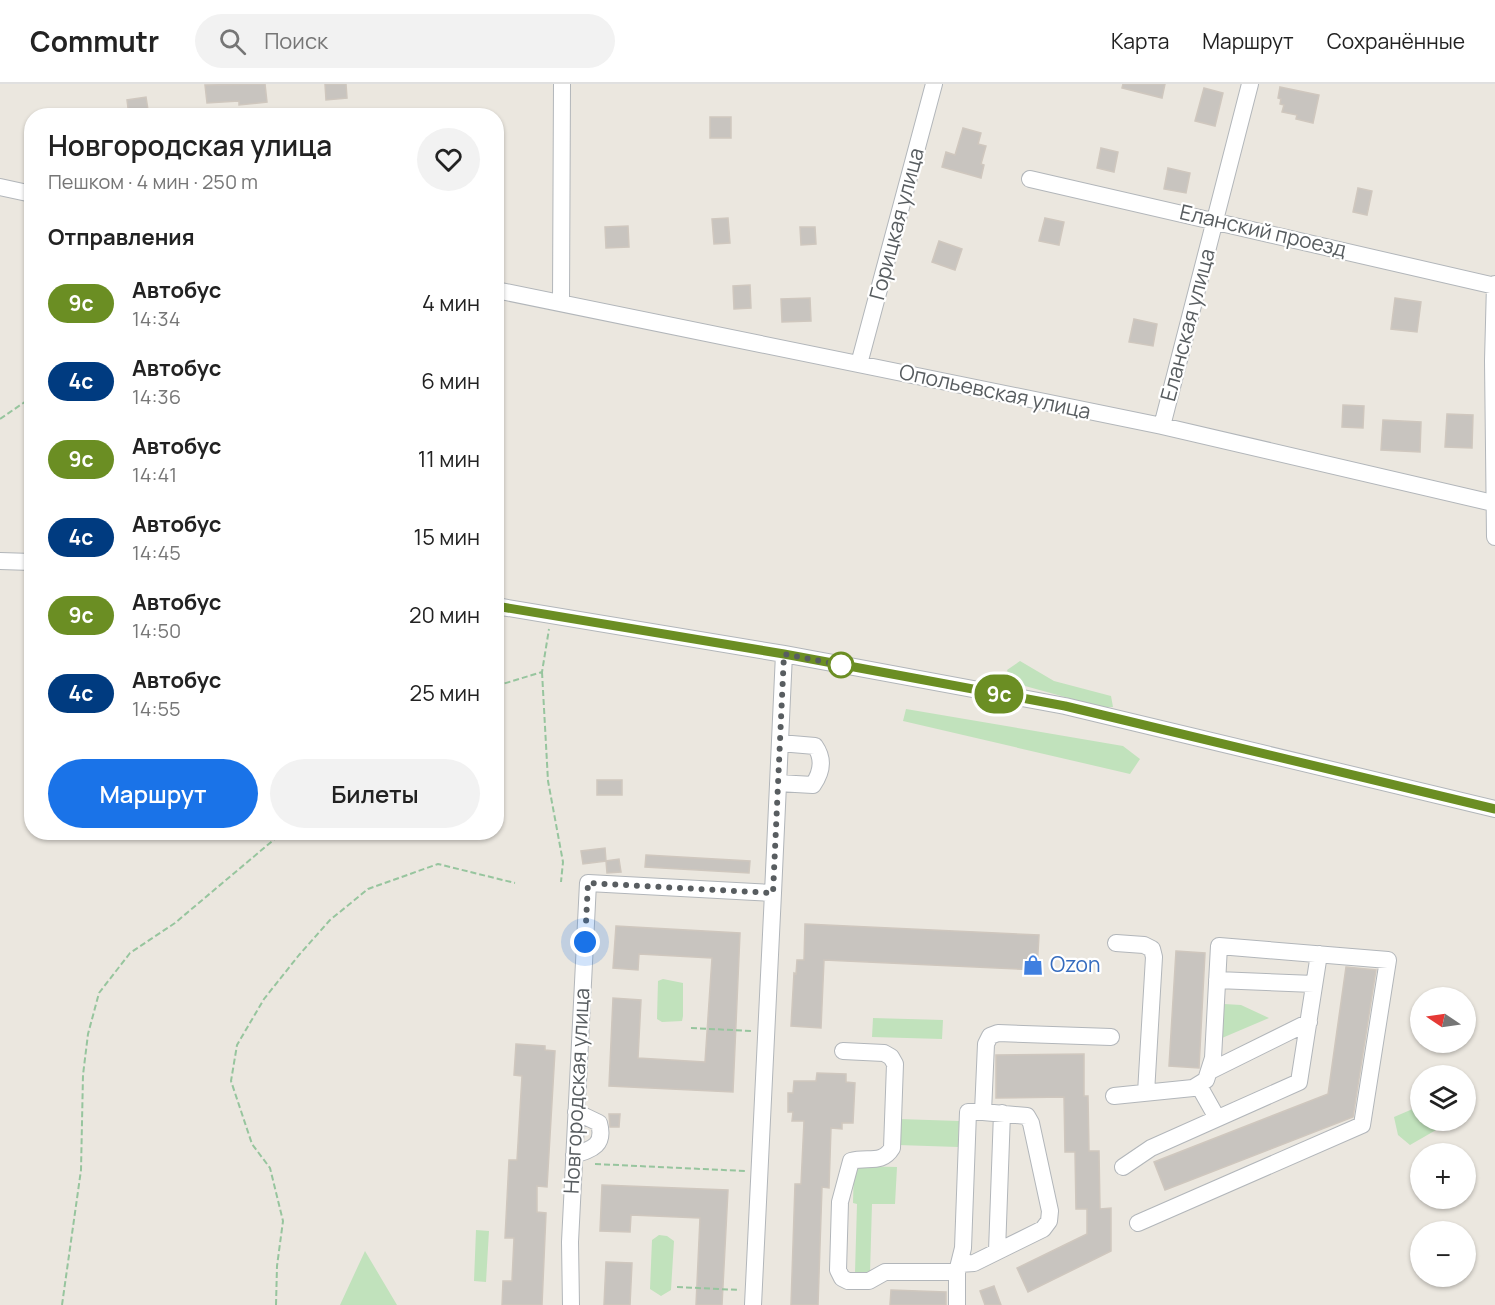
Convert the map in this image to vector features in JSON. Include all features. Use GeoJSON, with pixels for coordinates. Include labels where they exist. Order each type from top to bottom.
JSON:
{"type":"FeatureCollection","features":[{"type":"Feature","properties":{"kind":"street"},"geometry":{"type":"LineString","coordinates":[[561,303],[562,84]]}},
{"type":"Feature","properties":{"kind":"street","name":"Горицкая улица"},"geometry":{"type":"LineString","coordinates":[[859,364],[934,84]]}},
{"type":"Feature","properties":{"kind":"street","name":"Еланская улица"},"geometry":{"type":"LineString","coordinates":[[1162,426],[1250,84]]}},
{"type":"Feature","properties":{"kind":"street","name":"Еланский проезд"},"geometry":{"type":"LineString","coordinates":[[1030,178],[1495,285]]}},
{"type":"Feature","properties":{"kind":"street"},"geometry":{"type":"LineString","coordinates":[[0,187],[24,192]]}},
{"type":"Feature","properties":{"kind":"street"},"geometry":{"type":"LineString","coordinates":[[1495,285],[1493,502],[1495,537]]}},
{"type":"Feature","properties":{"kind":"street","name":"Опольевская улица"},"geometry":{"type":"LineString","coordinates":[[504,292],[1162,426],[1493,502]]}},
{"type":"Feature","properties":{"kind":"street"},"geometry":{"type":"LineString","coordinates":[[0,561],[24,562]]}},
{"type":"Feature","properties":{"kind":"street"},"geometry":{"type":"LineString","coordinates":[[504,607],[784,654],[1065,706],[1495,809]]}},
{"type":"Feature","properties":{"kind":"street"},"geometry":{"type":"LineString","coordinates":[[753,1298],[784,654]]}},
{"type":"Feature","properties":{"kind":"street"},"geometry":{"type":"LineString","coordinates":[[778,783],[813,784],[819,776],[821,765],[820,753],[815,746],[780,743]]}},
{"type":"Feature","properties":{"kind":"street","name":"Новгородская улица"},"geometry":{"type":"LineString","coordinates":[[571,1305],[570,1242],[588,883],[773,893]]}},
{"type":"Feature","properties":{"kind":"street"},"geometry":{"type":"LineString","coordinates":[[1116,944],[1144,945],[1152,949],[1154,957],[1146,1093]]}},
{"type":"Feature","properties":{"kind":"street"},"geometry":{"type":"LineString","coordinates":[[1138,1223],[1362,1125],[1388,960],[1219,945],[1210,1071]]}},
{"type":"Feature","properties":{"kind":"street"},"geometry":{"type":"LineString","coordinates":[[1123,1167],[1151,1148],[1299,1082],[1319,954]]}},
{"type":"Feature","properties":{"kind":"street"},"geometry":{"type":"LineString","coordinates":[[1217,980],[1314,984]]}},
{"type":"Feature","properties":{"kind":"street"},"geometry":{"type":"LineString","coordinates":[[1114,1096],[1199,1086],[1210,1071],[1309,1022]]}},
{"type":"Feature","properties":{"kind":"street"},"geometry":{"type":"LineString","coordinates":[[983,1112],[986,1044],[990,1036],[998,1033],[1111,1037]]}},
{"type":"Feature","properties":{"kind":"street"},"geometry":{"type":"LineString","coordinates":[[843,1052],[884,1053],[891,1057],[894,1064],[892,1148],[881,1160],[851,1161],[840,1202],[838,1270],[842,1278],[848,1281],[870,1281],[885,1272],[958,1268],[974,1263],[1043,1228],[1049,1221],[1050,1211],[1031,1123],[1027,1116],[968,1112],[963,1248],[958,1268],[957,1305]]}},
{"type":"Feature","properties":{"kind":"street"},"geometry":{"type":"LineString","coordinates":[[1199,1086],[1217,1118]]}},
{"type":"Feature","properties":{"kind":"street"},"geometry":{"type":"LineString","coordinates":[[574,1159],[598,1146],[600,1135],[599,1123],[576,1112]]}},
{"type":"Feature","properties":{"kind":"street"},"geometry":{"type":"LineString","coordinates":[[997,1251],[1002,1113]]}},
{"type":"Feature","properties":{"kind":"path"},"geometry":{"type":"LineString","coordinates":[[0,419],[24,402]]}},
{"type":"Feature","properties":{"kind":"path"},"geometry":{"type":"LineString","coordinates":[[552,615],[542,672],[548,781],[563,861],[561,882]]}},
{"type":"Feature","properties":{"kind":"path"},"geometry":{"type":"LineString","coordinates":[[504,684],[542,672]]}},
{"type":"Feature","properties":{"kind":"path"},"geometry":{"type":"LineString","coordinates":[[62,1305],[81,1170],[83,1075],[88,1034],[99,993],[130,953],[175,923],[274,840]]}},
{"type":"Feature","properties":{"kind":"path"},"geometry":{"type":"LineString","coordinates":[[276,1305],[277,1266],[283,1221],[270,1168],[252,1144],[231,1081],[237,1045],[264,999],[299,955],[330,920],[368,889],[438,864],[515,883]]}},
{"type":"Feature","properties":{"kind":"path"},"geometry":{"type":"LineString","coordinates":[[691,1028],[766,1031]]}},
{"type":"Feature","properties":{"kind":"path"},"geometry":{"type":"LineString","coordinates":[[574,1159],[759,1172]]}},
{"type":"Feature","properties":{"kind":"path"},"geometry":{"type":"LineString","coordinates":[[677,1287],[753,1298]]}},
{"type":"Feature","properties":{"kind":"green space"},"geometry":{"type":"Polygon","coordinates":[[[1020,661],[1054,681],[1111,696],[1113,707],[1101,707],[1011,682],[1007,670],[1020,661]]]}},
{"type":"Feature","properties":{"kind":"green space"},"geometry":{"type":"Polygon","coordinates":[[[906,709],[1123,746],[1140,759],[1130,774],[903,721],[906,709]]]}},
{"type":"Feature","properties":{"kind":"green space"},"geometry":{"type":"Polygon","coordinates":[[[663,979],[683,983],[682,1021],[662,1022],[657,1019],[658,981],[663,979]]]}},
{"type":"Feature","properties":{"kind":"green space"},"geometry":{"type":"Polygon","coordinates":[[[1224,1004],[1241,1005],[1269,1018],[1222,1038],[1224,1004]]]}},
{"type":"Feature","properties":{"kind":"green space"},"geometry":{"type":"Polygon","coordinates":[[[873,1018],[943,1020],[942,1039],[872,1037],[873,1018]]]}},
{"type":"Feature","properties":{"kind":"green space"},"geometry":{"type":"Polygon","coordinates":[[[1410,1110],[1410,1131],[1434,1131],[1410,1145],[1398,1135],[1394,1117],[1410,1110]]]}},
{"type":"Feature","properties":{"kind":"green space"},"geometry":{"type":"Polygon","coordinates":[[[899,1119],[959,1121],[958,1147],[898,1145],[899,1119]]]}},
{"type":"Feature","properties":{"kind":"green space"},"geometry":{"type":"Polygon","coordinates":[[[854,1166],[897,1167],[895,1204],[872,1204],[870,1274],[855,1273],[857,1204],[853,1203],[854,1166]]]}},
{"type":"Feature","properties":{"kind":"green space"},"geometry":{"type":"Polygon","coordinates":[[[476,1230],[489,1231],[486,1282],[474,1281],[476,1230]]]}},
{"type":"Feature","properties":{"kind":"green space"},"geometry":{"type":"Polygon","coordinates":[[[659,1235],[667,1236],[674,1241],[671,1290],[661,1296],[650,1289],[652,1240],[659,1235]]]}},
{"type":"Feature","properties":{"kind":"green space"},"geometry":{"type":"Polygon","coordinates":[[[365,1251],[397,1305],[340,1305],[365,1251]]]}},
{"type":"Feature","properties":{"kind":"building"},"geometry":{"type":"Polygon","coordinates":[[[265,84],[267,102],[239,105],[239,101],[207,103],[205,85],[265,84]]]}},
{"type":"Feature","properties":{"kind":"building"},"geometry":{"type":"Polygon","coordinates":[[[325,84],[346,84],[347,98],[326,100],[325,84]]]}},
{"type":"Feature","properties":{"kind":"building"},"geometry":{"type":"Polygon","coordinates":[[[1123,84],[1165,84],[1162,98],[1122,88],[1123,84]]]}},
{"type":"Feature","properties":{"kind":"building"},"geometry":{"type":"Polygon","coordinates":[[[1280,87],[1319,95],[1313,123],[1296,119],[1297,115],[1282,112],[1284,105],[1280,104],[1281,99],[1278,98],[1280,87]]]}},
{"type":"Feature","properties":{"kind":"building"},"geometry":{"type":"Polygon","coordinates":[[[1204,88],[1223,93],[1215,126],[1195,121],[1204,88]]]}},
{"type":"Feature","properties":{"kind":"building"},"geometry":{"type":"Polygon","coordinates":[[[146,97],[148,108],[128,108],[127,100],[146,97]]]}},
{"type":"Feature","properties":{"kind":"building"},"geometry":{"type":"Polygon","coordinates":[[[710,117],[731,117],[731,138],[710,138],[710,117]]]}},
{"type":"Feature","properties":{"kind":"building"},"geometry":{"type":"Polygon","coordinates":[[[963,128],[981,133],[978,144],[986,146],[981,164],[984,165],[981,178],[942,167],[946,152],[955,155],[963,128]]]}},
{"type":"Feature","properties":{"kind":"building"},"geometry":{"type":"Polygon","coordinates":[[[1101,148],[1118,152],[1114,172],[1097,168],[1101,148]]]}},
{"type":"Feature","properties":{"kind":"building"},"geometry":{"type":"Polygon","coordinates":[[[1168,168],[1190,173],[1186,193],[1164,189],[1168,168]]]}},
{"type":"Feature","properties":{"kind":"building"},"geometry":{"type":"Polygon","coordinates":[[[1358,188],[1372,191],[1367,215],[1353,212],[1358,188]]]}},
{"type":"Feature","properties":{"kind":"building"},"geometry":{"type":"Polygon","coordinates":[[[728,218],[730,243],[714,244],[712,219],[728,218]]]}},
{"type":"Feature","properties":{"kind":"building"},"geometry":{"type":"Polygon","coordinates":[[[1045,218],[1064,222],[1059,245],[1039,241],[1045,218]]]}},
{"type":"Feature","properties":{"kind":"building"},"geometry":{"type":"Polygon","coordinates":[[[628,226],[629,247],[606,248],[605,227],[628,226]]]}},
{"type":"Feature","properties":{"kind":"building"},"geometry":{"type":"Polygon","coordinates":[[[800,227],[815,227],[816,244],[801,245],[800,227]]]}},
{"type":"Feature","properties":{"kind":"building"},"geometry":{"type":"Polygon","coordinates":[[[939,241],[962,249],[955,270],[932,262],[939,241]]]}},
{"type":"Feature","properties":{"kind":"building"},"geometry":{"type":"Polygon","coordinates":[[[750,285],[751,308],[734,309],[733,286],[750,285]]]}},
{"type":"Feature","properties":{"kind":"building"},"geometry":{"type":"Polygon","coordinates":[[[810,298],[811,321],[782,322],[781,299],[810,298]]]}},
{"type":"Feature","properties":{"kind":"building"},"geometry":{"type":"Polygon","coordinates":[[[1395,298],[1421,302],[1417,332],[1391,329],[1395,298]]]}},
{"type":"Feature","properties":{"kind":"building"},"geometry":{"type":"Polygon","coordinates":[[[1134,319],[1157,324],[1153,346],[1129,342],[1134,319]]]}},
{"type":"Feature","properties":{"kind":"building"},"geometry":{"type":"Polygon","coordinates":[[[1343,405],[1364,406],[1363,428],[1342,427],[1343,405]]]}},
{"type":"Feature","properties":{"kind":"building"},"geometry":{"type":"Polygon","coordinates":[[[1447,414],[1473,415],[1472,448],[1445,447],[1447,414]]]}},
{"type":"Feature","properties":{"kind":"building"},"geometry":{"type":"Polygon","coordinates":[[[1383,420],[1421,422],[1420,452],[1381,450],[1383,420]]]}},
{"type":"Feature","properties":{"kind":"building"},"geometry":{"type":"Polygon","coordinates":[[[597,780],[622,780],[622,795],[597,795],[597,780]]]}},
{"type":"Feature","properties":{"kind":"building"},"geometry":{"type":"Polygon","coordinates":[[[605,848],[606,861],[583,864],[581,851],[605,848]]]}},
{"type":"Feature","properties":{"kind":"building"},"geometry":{"type":"Polygon","coordinates":[[[646,855],[750,861],[749,873],[645,867],[646,855]]]}},
{"type":"Feature","properties":{"kind":"building"},"geometry":{"type":"Polygon","coordinates":[[[619,859],[621,872],[607,873],[606,861],[619,859]]]}},
{"type":"Feature","properties":{"kind":"building"},"geometry":{"type":"Polygon","coordinates":[[[805,924],[1039,935],[1037,970],[824,960],[821,1028],[791,1026],[794,973],[796,974],[797,960],[804,960],[805,924]]]}},
{"type":"Feature","properties":{"kind":"building"},"geometry":{"type":"Polygon","coordinates":[[[616,926],[740,933],[733,1092],[609,1086],[613,998],[641,1000],[638,1058],[705,1062],[712,958],[639,954],[638,970],[613,968],[616,926]]]}},
{"type":"Feature","properties":{"kind":"building"},"geometry":{"type":"Polygon","coordinates":[[[1176,951],[1205,953],[1199,1068],[1169,1066],[1176,951]]]}},
{"type":"Feature","properties":{"kind":"building"},"geometry":{"type":"Polygon","coordinates":[[[1346,967],[1376,970],[1353,1117],[1165,1190],[1154,1162],[1328,1094],[1346,967]]]}},
{"type":"Feature","properties":{"kind":"building"},"geometry":{"type":"Polygon","coordinates":[[[516,1044],[545,1046],[545,1050],[555,1051],[547,1187],[537,1186],[537,1212],[546,1213],[542,1305],[502,1305],[503,1281],[512,1281],[514,1238],[505,1238],[509,1160],[517,1160],[522,1076],[514,1075],[516,1044]]]}},
{"type":"Feature","properties":{"kind":"building"},"geometry":{"type":"Polygon","coordinates":[[[1084,1054],[1084,1096],[1088,1096],[1089,1151],[1099,1151],[1100,1209],[1111,1208],[1111,1251],[1028,1292],[1017,1268],[1087,1234],[1087,1209],[1076,1209],[1075,1152],[1065,1152],[1064,1097],[996,1098],[996,1055],[1084,1054]]]}},
{"type":"Feature","properties":{"kind":"building"},"geometry":{"type":"Polygon","coordinates":[[[817,1073],[846,1074],[846,1082],[855,1083],[853,1123],[842,1123],[842,1129],[831,1128],[829,1188],[822,1187],[818,1305],[791,1305],[795,1184],[801,1184],[804,1121],[792,1121],[793,1112],[788,1112],[788,1093],[793,1093],[794,1081],[816,1081],[817,1073]]]}},
{"type":"Feature","properties":{"kind":"building"},"geometry":{"type":"Polygon","coordinates":[[[609,1114],[620,1114],[619,1127],[610,1127],[609,1114]]]}},
{"type":"Feature","properties":{"kind":"building"},"geometry":{"type":"Polygon","coordinates":[[[602,1185],[728,1190],[722,1305],[696,1305],[700,1218],[631,1215],[630,1232],[600,1231],[602,1185]]]}},
{"type":"Feature","properties":{"kind":"building"},"geometry":{"type":"Polygon","coordinates":[[[606,1262],[632,1263],[630,1305],[604,1305],[606,1262]]]}},
{"type":"Feature","properties":{"kind":"building"},"geometry":{"type":"Polygon","coordinates":[[[994,1286],[1001,1305],[985,1305],[980,1291],[994,1286]]]}},
{"type":"Feature","properties":{"kind":"building"},"geometry":{"type":"Polygon","coordinates":[[[891,1290],[946,1292],[946,1305],[890,1305],[891,1290]]]}},
{"type":"Feature","properties":{"kind":"bus line","name":"9с"},"geometry":{"type":"LineString","coordinates":[[504,607],[784,654],[1065,706],[1495,809]]}},
{"type":"Feature","properties":{"kind":"place","name":"Ozon"},"geometry":{"type":"Point","coordinates":[1033,965]}},
{"type":"Feature","properties":{"kind":"route"},"geometry":{"type":"LineString","coordinates":[[585,942],[588,883],[773,893],[784,654],[841,665]]}}]}
